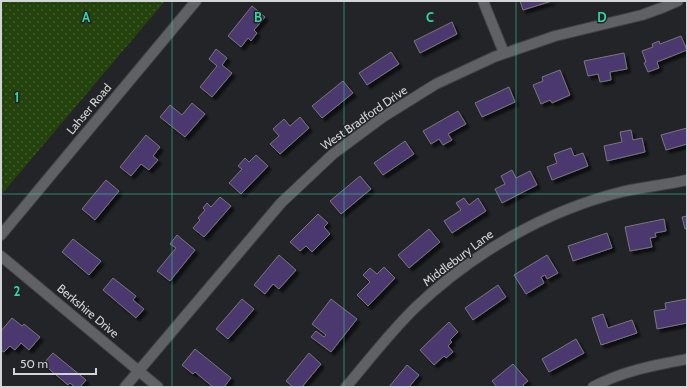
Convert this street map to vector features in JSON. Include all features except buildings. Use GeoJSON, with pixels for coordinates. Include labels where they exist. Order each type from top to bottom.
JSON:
{"type":"FeatureCollection","features":[{"type":"Feature","properties":{"kind":"street","name":"Lahser Road"},"geometry":{"type":"LineString","coordinates":[[1,235],[196,1]]}},
{"type":"Feature","properties":{"kind":"street"},"geometry":{"type":"LineString","coordinates":[[483,1],[504,54]]}},
{"type":"Feature","properties":{"kind":"street","name":"West Bradford Drive"},"geometry":{"type":"LineString","coordinates":[[125,387],[261,225],[294,190],[333,154],[383,117],[436,84],[504,54],[555,36],[642,15],[678,1]]}},
{"type":"Feature","properties":{"kind":"street","name":"Middlebury Lane"},"geometry":{"type":"LineString","coordinates":[[346,387],[416,307],[471,262],[498,244],[542,221],[590,202],[621,192],[687,180]]}},
{"type":"Feature","properties":{"kind":"street","name":"Berkshire Drive"},"geometry":{"type":"LineString","coordinates":[[1,256],[158,387]]}},
{"type":"Feature","properties":{"kind":"street"},"geometry":{"type":"LineString","coordinates":[[593,387],[622,374],[687,359]]}},
{"type":"Feature","properties":{"kind":"green space"},"geometry":{"type":"Polygon","coordinates":[[[1,1],[165,1],[1,195],[1,1]]]}}]}
